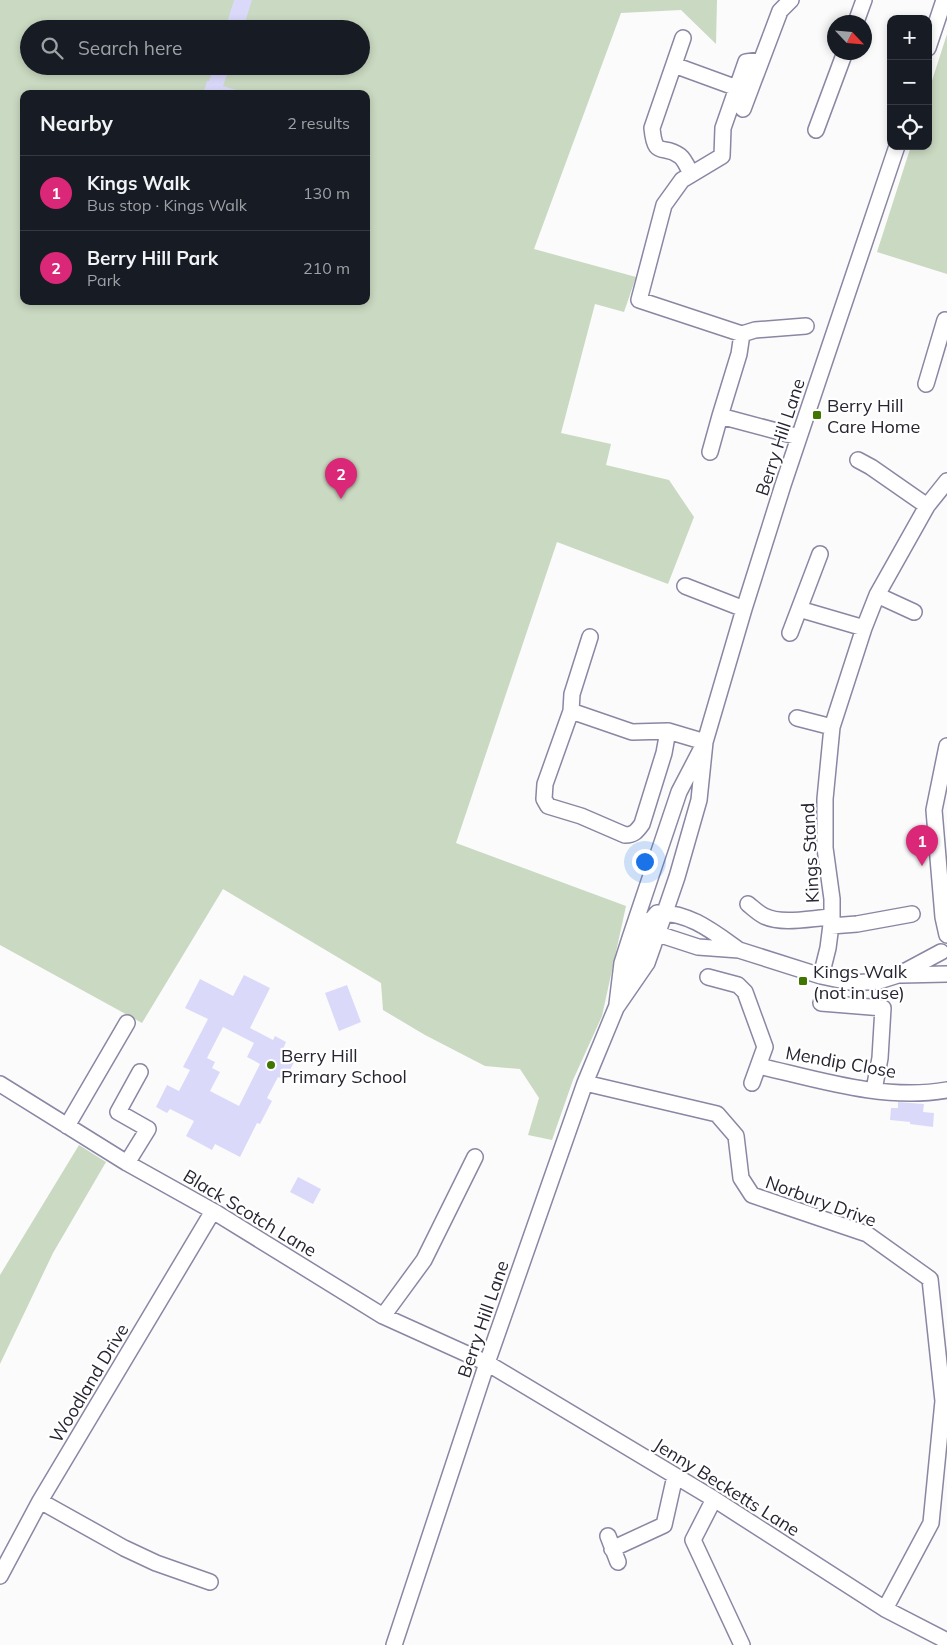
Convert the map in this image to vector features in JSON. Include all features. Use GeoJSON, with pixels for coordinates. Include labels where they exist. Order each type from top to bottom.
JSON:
{"type":"FeatureCollection","features":[{"type":"Feature","properties":{"kind":"street"},"geometry":{"type":"LineString","coordinates":[[859,15],[864,0]]}},
{"type":"Feature","properties":{"kind":"street"},"geometry":{"type":"LineString","coordinates":[[932,36],[944,0]]}},
{"type":"Feature","properties":{"kind":"street"},"geometry":{"type":"LineString","coordinates":[[743,109],[780,11],[787,1]]}},
{"type":"Feature","properties":{"kind":"street"},"geometry":{"type":"LineString","coordinates":[[684,38],[652,128],[653,143],[659,150],[672,152],[682,157],[691,174]]}},
{"type":"Feature","properties":{"kind":"street"},"geometry":{"type":"LineString","coordinates":[[761,60],[746,62],[723,128],[722,156],[682,180],[664,205],[639,300],[742,334],[755,330],[806,326]]}},
{"type":"Feature","properties":{"kind":"street"},"geometry":{"type":"LineString","coordinates":[[816,130],[842,60]]}},
{"type":"Feature","properties":{"kind":"street"},"geometry":{"type":"LineString","coordinates":[[674,65],[737,88]]}},
{"type":"Feature","properties":{"kind":"street","name":"Berry Hill Lane"},"geometry":{"type":"LineString","coordinates":[[648,924],[666,912],[678,877],[699,800],[705,742],[744,609],[799,437],[896,150]]}},
{"type":"Feature","properties":{"kind":"street"},"geometry":{"type":"LineString","coordinates":[[926,384],[941,354],[945,320]]}},
{"type":"Feature","properties":{"kind":"street"},"geometry":{"type":"LineString","coordinates":[[710,452],[740,354],[742,334]]}},
{"type":"Feature","properties":{"kind":"street"},"geometry":{"type":"LineString","coordinates":[[720,416],[799,437]]}},
{"type":"Feature","properties":{"kind":"street"},"geometry":{"type":"LineString","coordinates":[[858,460],[927,506]]}},
{"type":"Feature","properties":{"kind":"street","name":"Kings Stand"},"geometry":{"type":"LineString","coordinates":[[821,976],[828,948],[832,900],[825,848],[825,799],[832,727],[864,628],[877,595],[927,506],[947,481]]}},
{"type":"Feature","properties":{"kind":"street"},"geometry":{"type":"LineString","coordinates":[[790,633],[820,554]]}},
{"type":"Feature","properties":{"kind":"street"},"geometry":{"type":"LineString","coordinates":[[685,586],[744,609]]}},
{"type":"Feature","properties":{"kind":"street"},"geometry":{"type":"LineString","coordinates":[[877,595],[914,612]]}},
{"type":"Feature","properties":{"kind":"street"},"geometry":{"type":"LineString","coordinates":[[799,609],[864,628]]}},
{"type":"Feature","properties":{"kind":"street"},"geometry":{"type":"LineString","coordinates":[[590,638],[572,694],[571,711],[545,784],[544,799],[548,806],[581,816],[625,835],[632,835],[642,824],[664,753],[668,731]]}},
{"type":"Feature","properties":{"kind":"street"},"geometry":{"type":"LineString","coordinates":[[571,711],[632,732],[668,731],[705,742]]}},
{"type":"Feature","properties":{"kind":"street"},"geometry":{"type":"LineString","coordinates":[[797,718],[832,727]]}},
{"type":"Feature","properties":{"kind":"street","name":"Berry Hill Lane"},"geometry":{"type":"LineString","coordinates":[[394,1645],[487,1363],[585,1083],[648,924],[679,792],[705,742]]}},
{"type":"Feature","properties":{"kind":"street"},"geometry":{"type":"LineString","coordinates":[[947,746],[934,810],[947,935]]}},
{"type":"Feature","properties":{"kind":"street"},"geometry":{"type":"LineString","coordinates":[[939,872],[947,891]]}},
{"type":"Feature","properties":{"kind":"street"},"geometry":{"type":"LineString","coordinates":[[748,904],[764,916],[786,922],[809,918],[857,924],[912,914]]}},
{"type":"Feature","properties":{"kind":"street"},"geometry":{"type":"LineString","coordinates":[[666,912],[705,926],[739,950]]}},
{"type":"Feature","properties":{"kind":"street"},"geometry":{"type":"LineString","coordinates":[[648,924],[698,947],[739,950],[821,976],[854,983],[879,982],[898,975],[944,948]]}},
{"type":"Feature","properties":{"kind":"street"},"geometry":{"type":"LineString","coordinates":[[944,948],[941,966],[947,974]]}},
{"type":"Feature","properties":{"kind":"street"},"geometry":{"type":"LineString","coordinates":[[898,975],[947,974]]}},
{"type":"Feature","properties":{"kind":"street","name":"Mendip Close"},"geometry":{"type":"LineString","coordinates":[[708,976],[738,985],[744,992],[765,1047],[752,1083]]}},
{"type":"Feature","properties":{"kind":"street"},"geometry":{"type":"LineString","coordinates":[[821,1003],[883,1008],[880,1058],[874,1090]]}},
{"type":"Feature","properties":{"kind":"street"},"geometry":{"type":"LineString","coordinates":[[68,1126],[127,1023]]}},
{"type":"Feature","properties":{"kind":"street","name":"Mendip Close"},"geometry":{"type":"LineString","coordinates":[[759,1066],[884,1092],[947,1090]]}},
{"type":"Feature","properties":{"kind":"street"},"geometry":{"type":"LineString","coordinates":[[127,1163],[148,1129],[118,1112],[140,1072]]}},
{"type":"Feature","properties":{"kind":"street","name":"Norbury Drive"},"geometry":{"type":"LineString","coordinates":[[585,1083],[717,1114],[736,1136],[741,1178],[752,1195],[867,1234],[930,1279],[945,1401],[931,1523],[885,1609]]}},
{"type":"Feature","properties":{"kind":"street","name":"Black Scotch Lane"},"geometry":{"type":"LineString","coordinates":[[0,1084],[127,1163],[213,1211],[383,1316],[487,1363]]}},
{"type":"Feature","properties":{"kind":"street"},"geometry":{"type":"LineString","coordinates":[[383,1316],[424,1260],[475,1157]]}},
{"type":"Feature","properties":{"kind":"street","name":"Woodland Drive"},"geometry":{"type":"LineString","coordinates":[[0,1576],[40,1501],[213,1211]]}},
{"type":"Feature","properties":{"kind":"street","name":"Jenny Becketts Lane"},"geometry":{"type":"LineString","coordinates":[[487,1363],[714,1499],[885,1609],[947,1641]]}},
{"type":"Feature","properties":{"kind":"street"},"geometry":{"type":"LineString","coordinates":[[612,1549],[664,1525],[675,1476]]}},
{"type":"Feature","properties":{"kind":"street"},"geometry":{"type":"LineString","coordinates":[[714,1499],[693,1540],[742,1645]]}},
{"type":"Feature","properties":{"kind":"street"},"geometry":{"type":"LineString","coordinates":[[40,1501],[124,1548],[156,1563],[210,1582]]}},
{"type":"Feature","properties":{"kind":"green space"},"geometry":{"type":"Polygon","coordinates":[[[0,0],[717,0],[716,44],[681,10],[621,13],[534,249],[636,277],[624,312],[595,304],[561,433],[611,444],[606,465],[669,480],[694,517],[668,584],[557,542],[456,843],[626,906],[602,1016],[573,1080],[552,1140],[528,1135],[539,1098],[520,1069],[485,1066],[425,1035],[383,1010],[381,983],[223,889],[142,1023],[0,945],[0,0]]]}},
{"type":"Feature","properties":{"kind":"green space"},"geometry":{"type":"Polygon","coordinates":[[[947,34],[947,274],[877,252],[910,150],[932,150],[932,81],[947,34]]]}},
{"type":"Feature","properties":{"kind":"green space"},"geometry":{"type":"Polygon","coordinates":[[[79,1145],[106,1162],[53,1253],[0,1364],[0,1275],[79,1145]]]}},
{"type":"Feature","properties":{"kind":"building"},"geometry":{"type":"Polygon","coordinates":[[[234,0],[252,0],[246,20],[228,20],[234,0]]]}},
{"type":"Feature","properties":{"kind":"building"},"geometry":{"type":"Polygon","coordinates":[[[211,75],[227,75],[223,86],[237,90],[204,90],[207,81],[209,81],[211,75]]]}},
{"type":"Feature","properties":{"kind":"building"},"geometry":{"type":"Polygon","coordinates":[[[244,975],[270,988],[250,1028],[273,1040],[275,1036],[286,1042],[283,1049],[297,1056],[285,1080],[278,1077],[267,1098],[272,1101],[260,1124],[257,1123],[240,1157],[215,1144],[212,1150],[186,1136],[194,1121],[170,1109],[167,1113],[156,1107],[167,1085],[179,1091],[190,1070],[183,1067],[208,1019],[185,1008],[200,979],[233,996],[244,975]],[[223,1027],[207,1058],[215,1062],[212,1068],[220,1072],[210,1091],[239,1106],[260,1064],[247,1057],[254,1043],[223,1027]]]}},
{"type":"Feature","properties":{"kind":"building"},"geometry":{"type":"Polygon","coordinates":[[[347,985],[361,1022],[339,1031],[325,993],[347,985]]]}},
{"type":"Feature","properties":{"kind":"building"},"geometry":{"type":"Polygon","coordinates":[[[898,1102],[924,1104],[923,1112],[934,1113],[933,1127],[890,1120],[891,1108],[898,1108],[898,1102]]]}},
{"type":"Feature","properties":{"kind":"building"},"geometry":{"type":"Polygon","coordinates":[[[298,1177],[321,1189],[313,1204],[290,1192],[298,1177]]]}},
{"type":"Feature","properties":{"kind":"place","name":"Berry Hill Care Home"},"geometry":{"type":"Point","coordinates":[817,415]}},
{"type":"Feature","properties":{"kind":"place","name":"Berry Hill Park"},"geometry":{"type":"Point","coordinates":[341,499]}},
{"type":"Feature","properties":{"kind":"place","name":"Kings Walk"},"geometry":{"type":"Point","coordinates":[922,866]}},
{"type":"Feature","properties":{"kind":"place","name":"Kings Walk (not in use)"},"geometry":{"type":"Point","coordinates":[803,981]}},
{"type":"Feature","properties":{"kind":"place","name":"Berry Hill Primary School"},"geometry":{"type":"Point","coordinates":[271,1065]}}]}
